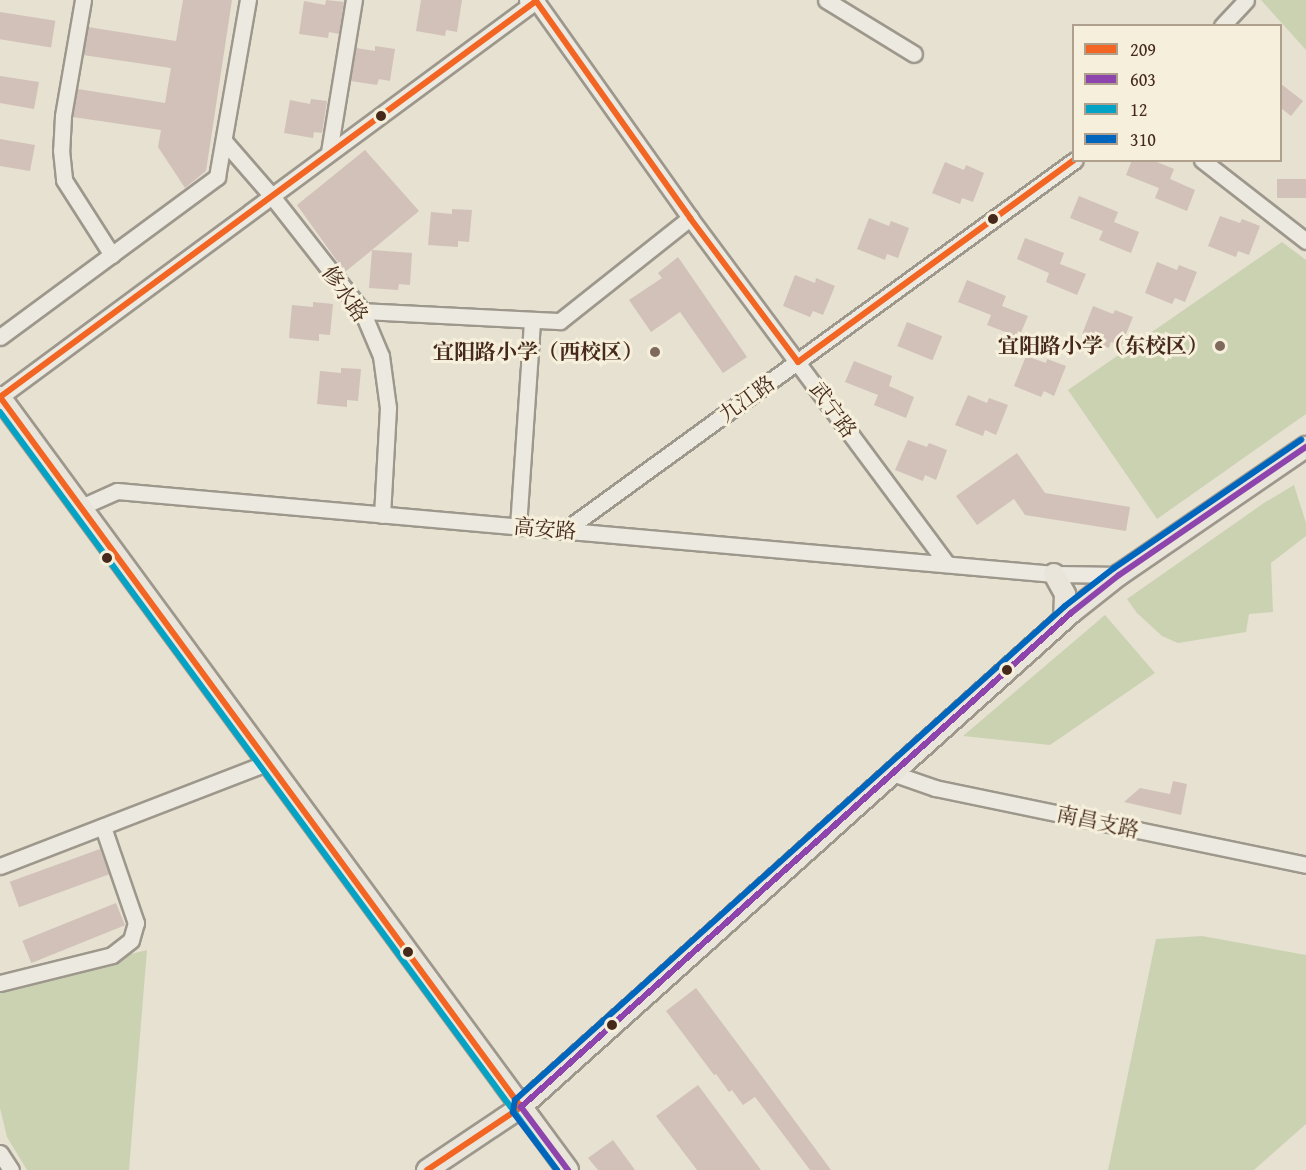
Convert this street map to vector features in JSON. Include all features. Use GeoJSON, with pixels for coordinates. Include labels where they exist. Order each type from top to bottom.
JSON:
{"type":"FeatureCollection","features":[{"type":"Feature","properties":{"kind":"main road"},"geometry":{"type":"LineString","coordinates":[[0,397],[568,1170]]}},
{"type":"Feature","properties":{"kind":"main road"},"geometry":{"type":"LineString","coordinates":[[428,1170],[521,1107],[1064,618],[1119,575],[1306,447]]}},
{"type":"Feature","properties":{"kind":"main road"},"geometry":{"type":"LineString","coordinates":[[1054,574],[1065,594],[1064,618]]}},
{"type":"Feature","properties":{"kind":"street"},"geometry":{"type":"LineString","coordinates":[[83,0],[63,116],[61,150],[64,180],[112,255]]}},
{"type":"Feature","properties":{"kind":"street"},"geometry":{"type":"LineString","coordinates":[[0,338],[217,177],[248,0]]}},
{"type":"Feature","properties":{"kind":"street"},"geometry":{"type":"LineString","coordinates":[[329,152],[354,0]]}},
{"type":"Feature","properties":{"kind":"street"},"geometry":{"type":"LineString","coordinates":[[0,397],[533,0]]}},
{"type":"Feature","properties":{"kind":"street","name":"武宁路"},"geometry":{"type":"LineString","coordinates":[[533,0],[690,218],[947,564]]}},
{"type":"Feature","properties":{"kind":"street"},"geometry":{"type":"LineString","coordinates":[[826,0],[914,54]]}},
{"type":"Feature","properties":{"kind":"street"},"geometry":{"type":"LineString","coordinates":[[1224,24],[1246,0]]}},
{"type":"Feature","properties":{"kind":"street","name":"修水路"},"geometry":{"type":"LineString","coordinates":[[224,141],[271,195],[362,312],[381,356],[387,408],[382,515]]}},
{"type":"Feature","properties":{"kind":"street","name":"九江路"},"geometry":{"type":"LineString","coordinates":[[564,531],[1072,162]]}},
{"type":"Feature","properties":{"kind":"street"},"geometry":{"type":"LineString","coordinates":[[1205,162],[1306,241]]}},
{"type":"Feature","properties":{"kind":"street"},"geometry":{"type":"LineString","coordinates":[[362,312],[560,321],[690,218]]}},
{"type":"Feature","properties":{"kind":"street"},"geometry":{"type":"LineString","coordinates":[[518,526],[532,320]]}},
{"type":"Feature","properties":{"kind":"street","name":"高安路"},"geometry":{"type":"LineString","coordinates":[[81,507],[117,491],[1054,574],[1119,575]]}},
{"type":"Feature","properties":{"kind":"street"},"geometry":{"type":"LineString","coordinates":[[0,866],[269,762]]}},
{"type":"Feature","properties":{"kind":"street","name":"南昌支路"},"geometry":{"type":"LineString","coordinates":[[892,773],[935,788],[1306,865]]}},
{"type":"Feature","properties":{"kind":"street"},"geometry":{"type":"LineString","coordinates":[[0,983],[112,955],[131,940],[136,923],[103,827]]}},
{"type":"Feature","properties":{"kind":"street"},"geometry":{"type":"LineString","coordinates":[[0,1153],[11,1170]]}},
{"type":"Feature","properties":{"kind":"green space"},"geometry":{"type":"Polygon","coordinates":[[[1261,0],[1306,0],[1306,50],[1261,0]]]}},
{"type":"Feature","properties":{"kind":"green space"},"geometry":{"type":"Polygon","coordinates":[[[1282,242],[1306,260],[1306,414],[1157,519],[1068,390],[1282,242]]]}},
{"type":"Feature","properties":{"kind":"green space"},"geometry":{"type":"Polygon","coordinates":[[[1294,485],[1306,523],[1306,536],[1271,563],[1273,612],[1249,614],[1246,632],[1178,643],[1162,636],[1137,613],[1127,599],[1264,503],[1294,485]]]}},
{"type":"Feature","properties":{"kind":"green space"},"geometry":{"type":"Polygon","coordinates":[[[1105,615],[1155,673],[1050,745],[963,736],[1105,615]]]}},
{"type":"Feature","properties":{"kind":"green space"},"geometry":{"type":"Polygon","coordinates":[[[1202,936],[1306,955],[1306,1124],[1254,1170],[1108,1170],[1156,939],[1202,936]]]}},
{"type":"Feature","properties":{"kind":"green space"},"geometry":{"type":"Polygon","coordinates":[[[147,950],[129,1170],[27,1170],[7,1137],[0,1108],[0,993],[6,986],[147,950]]]}},
{"type":"Feature","properties":{"kind":"building"},"geometry":{"type":"Polygon","coordinates":[[[183,0],[232,0],[206,171],[185,188],[158,147],[161,130],[73,117],[78,89],[165,103],[171,68],[83,55],[88,27],[176,41],[183,0]]]}},
{"type":"Feature","properties":{"kind":"building"},"geometry":{"type":"Polygon","coordinates":[[[326,0],[344,2],[339,34],[329,32],[328,38],[299,34],[304,1],[325,5],[326,0]]]}},
{"type":"Feature","properties":{"kind":"building"},"geometry":{"type":"Polygon","coordinates":[[[421,0],[462,0],[457,32],[446,30],[445,36],[416,31],[421,0]]]}},
{"type":"Feature","properties":{"kind":"building"},"geometry":{"type":"Polygon","coordinates":[[[0,12],[55,21],[51,47],[0,39],[0,12]]]}},
{"type":"Feature","properties":{"kind":"building"},"geometry":{"type":"Polygon","coordinates":[[[375,46],[395,49],[390,81],[379,79],[377,85],[351,81],[356,48],[375,51],[375,46]]]}},
{"type":"Feature","properties":{"kind":"building"},"geometry":{"type":"Polygon","coordinates":[[[0,76],[39,82],[34,109],[0,103],[0,76]]]}},
{"type":"Feature","properties":{"kind":"building"},"geometry":{"type":"Polygon","coordinates":[[[1282,85],[1303,101],[1291,116],[1282,109],[1282,85]]]}},
{"type":"Feature","properties":{"kind":"building"},"geometry":{"type":"Polygon","coordinates":[[[311,99],[327,101],[322,133],[314,132],[313,138],[284,133],[290,100],[310,104],[311,99]]]}},
{"type":"Feature","properties":{"kind":"building"},"geometry":{"type":"Polygon","coordinates":[[[0,139],[35,145],[30,171],[0,166],[0,139]]]}},
{"type":"Feature","properties":{"kind":"building"},"geometry":{"type":"Polygon","coordinates":[[[365,150],[419,211],[345,272],[297,205],[365,150]]]}},
{"type":"Feature","properties":{"kind":"building"},"geometry":{"type":"Polygon","coordinates":[[[945,162],[964,170],[966,165],[984,173],[973,202],[962,198],[960,204],[932,193],[945,162]]]}},
{"type":"Feature","properties":{"kind":"building"},"geometry":{"type":"Polygon","coordinates":[[[1131,162],[1157,162],[1174,169],[1170,179],[1195,190],[1187,211],[1155,198],[1159,188],[1126,175],[1131,162]]]}},
{"type":"Feature","properties":{"kind":"building"},"geometry":{"type":"Polygon","coordinates":[[[1277,179],[1306,179],[1306,198],[1277,198],[1277,179]]]}},
{"type":"Feature","properties":{"kind":"building"},"geometry":{"type":"Polygon","coordinates":[[[1079,196],[1118,212],[1114,222],[1139,232],[1131,253],[1099,240],[1103,231],[1070,218],[1079,196]]]}},
{"type":"Feature","properties":{"kind":"building"},"geometry":{"type":"Polygon","coordinates":[[[452,209],[472,210],[469,242],[458,241],[458,247],[428,245],[431,212],[452,214],[452,209]]]}},
{"type":"Feature","properties":{"kind":"building"},"geometry":{"type":"Polygon","coordinates":[[[1220,216],[1240,223],[1242,219],[1260,226],[1249,255],[1238,251],[1236,257],[1208,246],[1220,216]]]}},
{"type":"Feature","properties":{"kind":"building"},"geometry":{"type":"Polygon","coordinates":[[[869,218],[889,226],[891,221],[909,228],[898,258],[887,254],[885,260],[857,249],[869,218]]]}},
{"type":"Feature","properties":{"kind":"building"},"geometry":{"type":"Polygon","coordinates":[[[1025,238],[1064,253],[1060,264],[1086,274],[1077,295],[1046,282],[1049,273],[1017,259],[1025,238]]]}},
{"type":"Feature","properties":{"kind":"building"},"geometry":{"type":"Polygon","coordinates":[[[372,250],[412,253],[410,285],[399,284],[398,290],[369,288],[372,250]]]}},
{"type":"Feature","properties":{"kind":"building"},"geometry":{"type":"Polygon","coordinates":[[[678,257],[747,357],[723,373],[680,312],[651,332],[629,300],[662,278],[658,273],[678,257]]]}},
{"type":"Feature","properties":{"kind":"building"},"geometry":{"type":"Polygon","coordinates":[[[1157,262],[1177,270],[1179,265],[1197,272],[1185,302],[1175,298],[1172,304],[1145,293],[1157,262]]]}},
{"type":"Feature","properties":{"kind":"building"},"geometry":{"type":"Polygon","coordinates":[[[795,275],[815,283],[816,278],[835,286],[823,315],[813,311],[810,317],[783,306],[795,275]]]}},
{"type":"Feature","properties":{"kind":"building"},"geometry":{"type":"Polygon","coordinates":[[[967,280],[1006,296],[1002,306],[1028,316],[1019,337],[987,325],[991,315],[958,302],[967,280]]]}},
{"type":"Feature","properties":{"kind":"building"},"geometry":{"type":"Polygon","coordinates":[[[313,302],[333,304],[330,335],[319,334],[319,341],[289,338],[292,305],[313,307],[313,302]]]}},
{"type":"Feature","properties":{"kind":"building"},"geometry":{"type":"Polygon","coordinates":[[[1093,306],[1113,314],[1115,310],[1133,317],[1121,346],[1111,342],[1109,348],[1081,337],[1093,306]]]}},
{"type":"Feature","properties":{"kind":"building"},"geometry":{"type":"Polygon","coordinates":[[[907,322],[942,336],[932,360],[897,346],[907,322]]]}},
{"type":"Feature","properties":{"kind":"building"},"geometry":{"type":"Polygon","coordinates":[[[1026,356],[1046,363],[1047,359],[1066,366],[1054,396],[1044,391],[1041,397],[1014,386],[1026,356]]]}},
{"type":"Feature","properties":{"kind":"building"},"geometry":{"type":"Polygon","coordinates":[[[854,361],[892,376],[889,386],[914,397],[906,418],[874,405],[878,395],[845,382],[854,361]]]}},
{"type":"Feature","properties":{"kind":"building"},"geometry":{"type":"Polygon","coordinates":[[[341,368],[361,369],[358,401],[347,400],[347,407],[317,404],[320,371],[341,373],[341,368]]]}},
{"type":"Feature","properties":{"kind":"building"},"geometry":{"type":"Polygon","coordinates":[[[968,395],[987,403],[989,398],[1008,405],[996,435],[985,430],[983,436],[955,425],[968,395]]]}},
{"type":"Feature","properties":{"kind":"building"},"geometry":{"type":"Polygon","coordinates":[[[908,440],[927,447],[929,443],[947,450],[936,480],[925,475],[923,481],[895,470],[908,440]]]}},
{"type":"Feature","properties":{"kind":"building"},"geometry":{"type":"Polygon","coordinates":[[[1017,453],[1045,493],[1130,507],[1126,531],[1025,515],[1014,499],[977,525],[956,496],[1017,453]]]}},
{"type":"Feature","properties":{"kind":"building"},"geometry":{"type":"Polygon","coordinates":[[[1173,781],[1187,784],[1181,815],[1124,802],[1140,788],[1170,794],[1173,781]]]}},
{"type":"Feature","properties":{"kind":"building"},"geometry":{"type":"Polygon","coordinates":[[[100,849],[109,874],[19,907],[10,882],[100,849]]]}},
{"type":"Feature","properties":{"kind":"building"},"geometry":{"type":"Polygon","coordinates":[[[116,903],[125,925],[31,963],[22,941],[116,903]]]}},
{"type":"Feature","properties":{"kind":"building"},"geometry":{"type":"Polygon","coordinates":[[[696,988],[831,1170],[810,1170],[755,1097],[743,1105],[732,1090],[729,1092],[666,1011],[696,988]]]}},
{"type":"Feature","properties":{"kind":"building"},"geometry":{"type":"Polygon","coordinates":[[[698,1085],[761,1170],[697,1170],[656,1116],[698,1085]]]}},
{"type":"Feature","properties":{"kind":"building"},"geometry":{"type":"Polygon","coordinates":[[[613,1140],[635,1170],[598,1170],[588,1158],[613,1140]]]}},
{"type":"Feature","properties":{"kind":"transit line","name":"209"},"geometry":{"type":"LineString","coordinates":[[536,1],[690,218],[798,362]]}},
{"type":"Feature","properties":{"kind":"transit line","name":"209"},"geometry":{"type":"LineString","coordinates":[[0,397],[536,1]]}},
{"type":"Feature","properties":{"kind":"transit line","name":"209"},"geometry":{"type":"LineString","coordinates":[[798,362],[1072,161]]}},
{"type":"Feature","properties":{"kind":"transit line","name":"209"},"geometry":{"type":"LineString","coordinates":[[0,397],[521,1107]]}},
{"type":"Feature","properties":{"kind":"transit line","name":"12"},"geometry":{"type":"LineString","coordinates":[[0,412],[557,1170]]}},
{"type":"Feature","properties":{"kind":"transit line","name":"310"},"geometry":{"type":"LineString","coordinates":[[557,1170],[513,1112],[515,1100],[1065,606],[1114,568],[1301,440]]}},
{"type":"Feature","properties":{"kind":"transit line","name":"603"},"geometry":{"type":"LineString","coordinates":[[521,1107],[1071,613],[1119,575],[1306,447]]}},
{"type":"Feature","properties":{"kind":"transit line","name":"209"},"geometry":{"type":"LineString","coordinates":[[427,1170],[521,1107]]}},
{"type":"Feature","properties":{"kind":"transit line","name":"603"},"geometry":{"type":"LineString","coordinates":[[521,1107],[568,1170]]}},
{"type":"Feature","properties":{"kind":"place","name":"宜阳路小学（东校区）"},"geometry":{"type":"Point","coordinates":[1220,346]}},
{"type":"Feature","properties":{"kind":"place","name":"宜阳路小学（西校区）"},"geometry":{"type":"Point","coordinates":[655,352]}}]}
